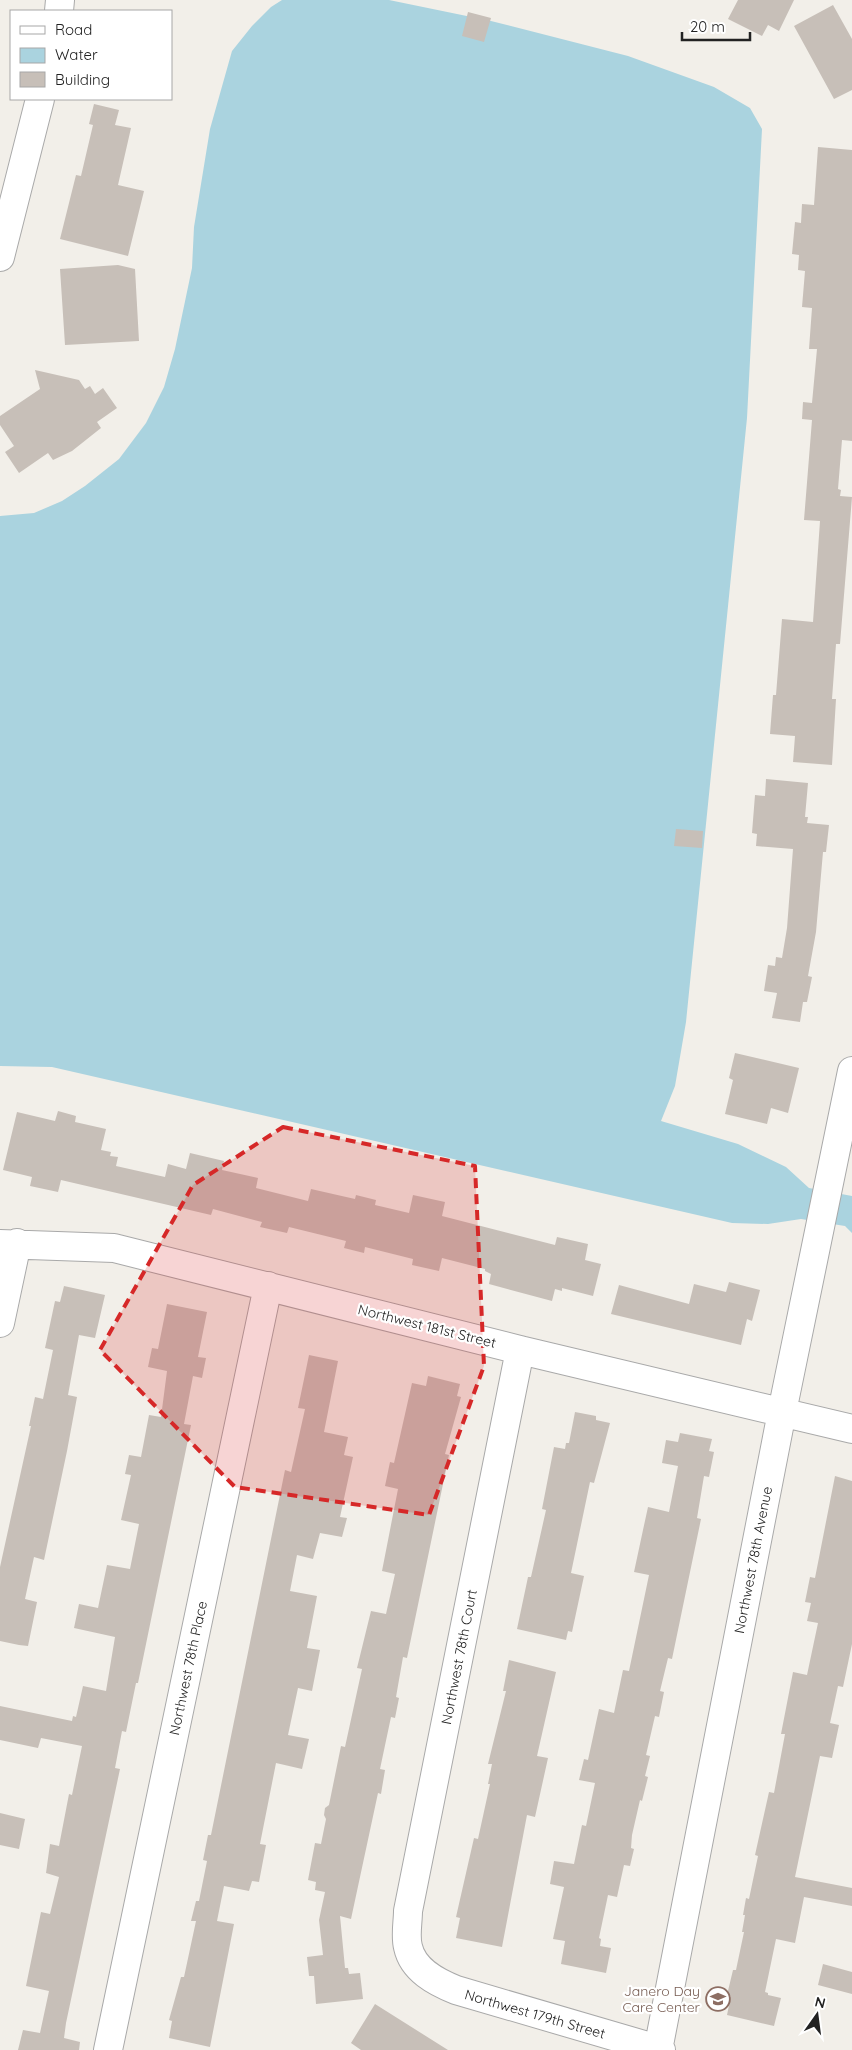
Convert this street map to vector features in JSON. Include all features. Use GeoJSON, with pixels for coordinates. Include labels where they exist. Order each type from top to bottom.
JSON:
{"type":"FeatureCollection","features":[{"type":"Feature","properties":{"kind":"street"},"geometry":{"type":"LineString","coordinates":[[0,257],[40,100]]}},
{"type":"Feature","properties":{"kind":"street","name":"Northwest 78th Avenue"},"geometry":{"type":"LineString","coordinates":[[659,2050],[782,1412],[830,1186],[852,1071]]}},
{"type":"Feature","properties":{"kind":"street"},"geometry":{"type":"LineString","coordinates":[[0,1322],[8,1244]]}},
{"type":"Feature","properties":{"kind":"street","name":"Northwest 181st Street"},"geometry":{"type":"LineString","coordinates":[[8,1244],[114,1248],[520,1350],[852,1429]]}},
{"type":"Feature","properties":{"kind":"street","name":"Northwest 78th Place"},"geometry":{"type":"LineString","coordinates":[[108,2050],[268,1286]]}},
{"type":"Feature","properties":{"kind":"street","name":"Northwest 78th Court"},"geometry":{"type":"LineString","coordinates":[[416,1964],[408,1947],[408,1911],[520,1350]]}},
{"type":"Feature","properties":{"kind":"street","name":"Northwest 179th Street"},"geometry":{"type":"LineString","coordinates":[[416,1964],[432,1980],[456,1990],[659,2050]]}},
{"type":"Feature","properties":{"kind":"highlighted area"},"geometry":{"type":"Polygon","coordinates":[[[283,1127],[475,1166],[484,1366],[429,1515],[235,1487],[100,1350],[193,1185],[283,1127]]]}},
{"type":"Feature","properties":{"kind":"water"},"geometry":{"type":"Polygon","coordinates":[[[282,0],[389,0],[491,21],[628,56],[714,87],[750,108],[762,129],[747,418],[686,1022],[675,1086],[661,1121],[738,1144],[786,1167],[809,1188],[852,1196],[852,1233],[845,1226],[801,1219],[768,1224],[732,1223],[52,1067],[0,1066],[0,516],[34,513],[62,501],[85,486],[119,459],[146,423],[164,387],[175,349],[192,268],[194,227],[210,129],[232,51],[252,26],[271,7],[282,0]]]}},
{"type":"Feature","properties":{"kind":"building"},"geometry":{"type":"Polygon","coordinates":[[[738,0],[794,0],[779,31],[768,25],[762,36],[728,19],[738,0]]]}},
{"type":"Feature","properties":{"kind":"building"},"geometry":{"type":"Polygon","coordinates":[[[833,5],[852,39],[852,90],[834,99],[794,26],[833,5]]]}},
{"type":"Feature","properties":{"kind":"building"},"geometry":{"type":"Polygon","coordinates":[[[468,12],[491,18],[484,42],[462,36],[468,12]]]}},
{"type":"Feature","properties":{"kind":"building"},"geometry":{"type":"Polygon","coordinates":[[[94,104],[119,110],[115,125],[131,128],[118,185],[144,191],[128,256],[60,239],[76,175],[81,176],[93,125],[89,124],[94,104]]]}},
{"type":"Feature","properties":{"kind":"building"},"geometry":{"type":"Polygon","coordinates":[[[818,147],[852,150],[852,441],[842,440],[838,489],[841,490],[840,496],[852,497],[840,644],[836,644],[832,699],[836,699],[832,765],[793,762],[795,736],[770,734],[773,695],[776,695],[782,619],[813,622],[820,521],[804,520],[812,420],[802,419],[803,402],[812,403],[817,349],[809,349],[812,308],[802,307],[805,271],[798,270],[799,255],[792,254],[795,222],[801,223],[802,204],[814,205],[818,147]]]}},
{"type":"Feature","properties":{"kind":"building"},"geometry":{"type":"Polygon","coordinates":[[[118,265],[135,269],[139,341],[65,345],[60,269],[118,265]]]}},
{"type":"Feature","properties":{"kind":"building"},"geometry":{"type":"Polygon","coordinates":[[[35,370],[79,380],[85,389],[90,386],[95,394],[103,388],[117,408],[97,422],[101,428],[72,451],[53,460],[48,453],[19,473],[5,452],[14,446],[0,425],[0,416],[40,389],[35,370]]]}},
{"type":"Feature","properties":{"kind":"building"},"geometry":{"type":"Polygon","coordinates":[[[766,779],[808,783],[805,817],[808,817],[807,823],[829,825],[826,852],[823,852],[816,932],[808,976],[812,977],[807,1002],[803,1002],[800,1022],[772,1018],[777,993],[764,991],[768,965],[775,966],[776,957],[782,958],[787,928],[793,849],[756,846],[757,834],[752,833],[755,795],[765,796],[766,779]]]}},
{"type":"Feature","properties":{"kind":"building"},"geometry":{"type":"Polygon","coordinates":[[[676,829],[703,831],[702,848],[674,846],[676,829]]]}},
{"type":"Feature","properties":{"kind":"building"},"geometry":{"type":"Polygon","coordinates":[[[735,1053],[799,1068],[788,1113],[771,1108],[767,1124],[725,1114],[733,1080],[729,1078],[735,1053]]]}},
{"type":"Feature","properties":{"kind":"building"},"geometry":{"type":"Polygon","coordinates":[[[58,1111],[76,1116],[75,1122],[106,1129],[101,1150],[111,1152],[110,1156],[118,1157],[116,1166],[165,1177],[168,1164],[186,1169],[190,1153],[224,1161],[222,1170],[258,1178],[256,1188],[308,1201],[311,1189],[355,1199],[356,1195],[376,1200],[375,1205],[409,1213],[413,1195],[445,1202],[442,1216],[555,1245],[557,1237],[588,1244],[585,1260],[601,1264],[593,1296],[562,1288],[562,1291],[555,1289],[552,1301],[489,1284],[491,1274],[485,1271],[485,1269],[442,1258],[439,1271],[412,1265],[413,1259],[365,1247],[364,1253],[344,1248],[346,1241],[289,1227],[287,1233],[260,1227],[262,1222],[213,1209],[211,1215],[61,1180],[58,1192],[30,1186],[32,1177],[3,1170],[17,1112],[55,1121],[58,1111]]]}},
{"type":"Feature","properties":{"kind":"building"},"geometry":{"type":"Polygon","coordinates":[[[729,1282],[760,1290],[752,1321],[747,1319],[741,1345],[611,1314],[619,1285],[689,1304],[694,1284],[726,1292],[729,1282]]]}},
{"type":"Feature","properties":{"kind":"building"},"geometry":{"type":"Polygon","coordinates":[[[64,1286],[105,1295],[95,1338],[79,1335],[68,1395],[77,1397],[67,1451],[44,1560],[34,1557],[25,1599],[37,1602],[28,1646],[19,1645],[0,1641],[0,1567],[31,1426],[29,1426],[35,1397],[43,1399],[53,1350],[45,1348],[55,1301],[60,1302],[64,1286]]]}},
{"type":"Feature","properties":{"kind":"building"},"geometry":{"type":"Polygon","coordinates":[[[167,1304],[207,1312],[198,1357],[206,1358],[202,1378],[193,1376],[184,1424],[191,1425],[138,1683],[136,1683],[126,1732],[122,1731],[115,1768],[120,1769],[66,2023],[64,2038],[80,2042],[79,2050],[18,2050],[23,2030],[40,2033],[49,1991],[26,1986],[41,1912],[50,1914],[59,1877],[46,1873],[50,1844],[59,1846],[69,1794],[72,1795],[82,1746],[41,1738],[38,1748],[0,1740],[0,1706],[72,1721],[73,1716],[76,1717],[83,1686],[106,1691],[115,1637],[74,1628],[79,1604],[98,1608],[107,1565],[130,1569],[139,1524],[121,1520],[131,1475],[125,1474],[129,1455],[141,1457],[149,1415],[161,1417],[167,1371],[148,1367],[152,1348],[158,1349],[167,1304]]]}},
{"type":"Feature","properties":{"kind":"building"},"geometry":{"type":"Polygon","coordinates":[[[309,1355],[338,1361],[324,1432],[348,1437],[344,1455],[353,1457],[340,1517],[347,1518],[342,1537],[320,1533],[313,1559],[297,1555],[290,1591],[317,1596],[307,1648],[320,1650],[312,1691],[298,1688],[288,1735],[309,1739],[302,1769],[276,1763],[260,1844],[266,1845],[259,1882],[252,1881],[249,1891],[224,1886],[217,1921],[234,1924],[210,2047],[169,2038],[172,2021],[169,2020],[181,1977],[184,1977],[196,1921],[191,1921],[196,1901],[199,1901],[207,1861],[203,1860],[208,1835],[211,1835],[285,1470],[291,1472],[305,1409],[298,1408],[309,1355]]]}},
{"type":"Feature","properties":{"kind":"building"},"geometry":{"type":"Polygon","coordinates":[[[428,1376],[460,1384],[457,1396],[461,1397],[445,1454],[449,1455],[407,1658],[403,1657],[396,1697],[399,1698],[395,1718],[391,1717],[380,1769],[385,1770],[381,1794],[378,1793],[351,1919],[340,1916],[345,1968],[348,1968],[349,1974],[360,1973],[363,1999],[316,2004],[314,1976],[309,1976],[307,1957],[323,1955],[319,1920],[325,1892],[315,1890],[316,1882],[308,1880],[315,1843],[321,1844],[326,1819],[324,1815],[325,1808],[329,1805],[341,1746],[345,1747],[362,1669],[357,1668],[371,1611],[386,1614],[395,1574],[382,1571],[398,1489],[385,1486],[390,1462],[394,1463],[412,1383],[426,1386],[428,1376]]]}},
{"type":"Feature","properties":{"kind":"building"},"geometry":{"type":"Polygon","coordinates":[[[575,1412],[596,1416],[596,1420],[610,1423],[594,1483],[590,1482],[571,1573],[584,1576],[572,1632],[568,1631],[566,1640],[517,1629],[528,1577],[531,1577],[546,1510],[542,1509],[554,1447],[565,1449],[566,1443],[569,1443],[575,1412]]]}},
{"type":"Feature","properties":{"kind":"building"},"geometry":{"type":"Polygon","coordinates":[[[680,1433],[712,1439],[709,1451],[714,1452],[709,1477],[704,1476],[697,1518],[701,1519],[672,1659],[668,1658],[660,1691],[664,1692],[659,1717],[655,1716],[646,1755],[650,1756],[645,1776],[648,1777],[642,1801],[640,1800],[632,1835],[631,1848],[634,1849],[630,1866],[624,1865],[617,1897],[608,1895],[599,1938],[601,1939],[600,1946],[611,1948],[606,1973],[561,1964],[565,1941],[553,1939],[564,1887],[550,1884],[554,1861],[574,1864],[582,1825],[586,1826],[595,1783],[579,1780],[584,1759],[588,1760],[599,1709],[614,1713],[623,1670],[629,1671],[649,1575],[634,1572],[648,1507],[669,1512],[678,1466],[662,1463],[666,1440],[678,1442],[680,1433]]]}},
{"type":"Feature","properties":{"kind":"building"},"geometry":{"type":"Polygon","coordinates":[[[835,1476],[852,1481],[852,1644],[843,1687],[838,1686],[830,1723],[839,1725],[832,1758],[820,1756],[795,1877],[852,1888],[852,1906],[804,1897],[795,1943],[776,1939],[765,1992],[768,1995],[781,1998],[774,2026],[727,2015],[731,1996],[727,1995],[733,1970],[736,1970],[744,1932],[742,1932],[746,1898],[749,1899],[758,1856],[755,1855],[769,1792],[774,1793],[785,1734],[781,1734],[793,1672],[807,1675],[818,1623],[807,1621],[811,1603],[805,1602],[810,1577],[815,1578],[835,1476]]]}},
{"type":"Feature","properties":{"kind":"building"},"geometry":{"type":"Polygon","coordinates":[[[509,1660],[556,1672],[537,1756],[548,1758],[535,1817],[527,1815],[502,1947],[456,1938],[460,1918],[456,1917],[474,1838],[478,1839],[490,1784],[488,1784],[492,1764],[488,1764],[506,1691],[503,1691],[509,1660]]]}},
{"type":"Feature","properties":{"kind":"building"},"geometry":{"type":"Polygon","coordinates":[[[0,1813],[25,1819],[19,1849],[0,1845],[0,1813]]]}},
{"type":"Feature","properties":{"kind":"building"},"geometry":{"type":"Polygon","coordinates":[[[823,1964],[852,1972],[852,1994],[818,1985],[823,1964]]]}},
{"type":"Feature","properties":{"kind":"building"},"geometry":{"type":"Polygon","coordinates":[[[375,2004],[448,2050],[361,2050],[351,2043],[375,2004]]]}},
{"type":"Feature","properties":{"kind":"place","name":"Janero Day Care Center"},"geometry":{"type":"Point","coordinates":[718,1999]}}]}
